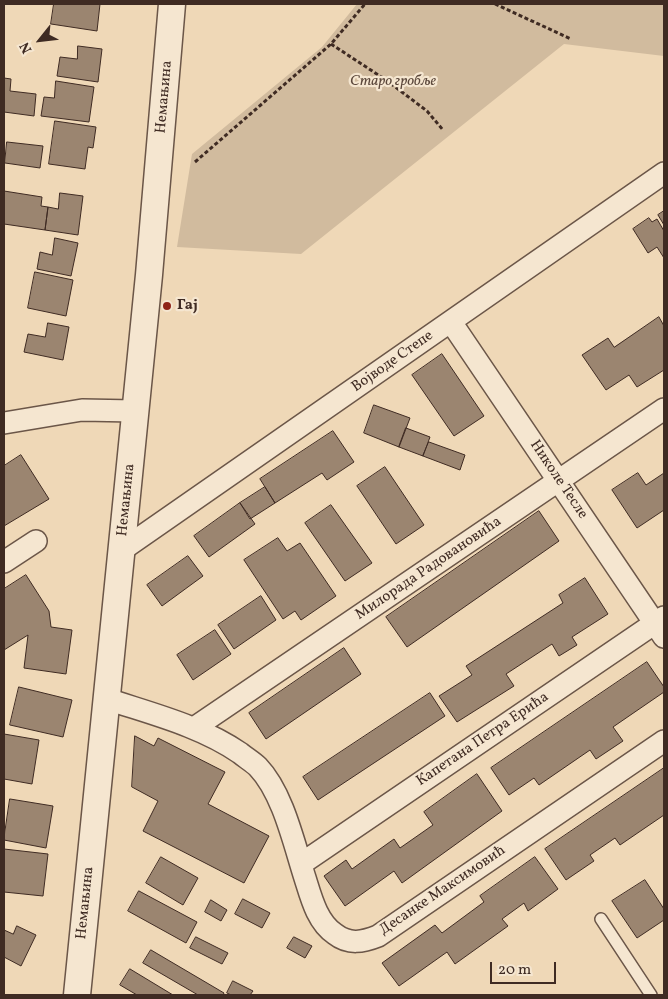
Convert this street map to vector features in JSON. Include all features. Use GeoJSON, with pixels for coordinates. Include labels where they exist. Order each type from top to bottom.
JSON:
{"type":"FeatureCollection","features":[{"type":"Feature","properties":{"kind":"street","name":"Немањина"},"geometry":{"type":"LineString","coordinates":[[77,995],[152,245],[172,4]]}},
{"type":"Feature","properties":{"kind":"street","name":"Војводе Степе"},"geometry":{"type":"LineString","coordinates":[[122,550],[664,173]]}},
{"type":"Feature","properties":{"kind":"street","name":"Николе Тесле"},"geometry":{"type":"LineString","coordinates":[[451,322],[558,481],[661,626]]}},
{"type":"Feature","properties":{"kind":"street","name":"Милорада Радовановића"},"geometry":{"type":"LineString","coordinates":[[194,728],[664,409]]}},
{"type":"Feature","properties":{"kind":"street"},"geometry":{"type":"LineString","coordinates":[[4,423],[82,410],[135,411]]}},
{"type":"Feature","properties":{"kind":"street"},"geometry":{"type":"LineString","coordinates":[[4,562],[36,540]]}},
{"type":"Feature","properties":{"kind":"street","name":"Капетана Петра Ерића"},"geometry":{"type":"LineString","coordinates":[[301,864],[661,626]]}},
{"type":"Feature","properties":{"kind":"street","name":"Десанке Максимовић"},"geometry":{"type":"LineString","coordinates":[[107,699],[194,728],[229,746],[256,765],[268,777],[278,795],[320,918],[335,935],[351,942],[365,941],[378,936],[664,741]]}},
{"type":"Feature","properties":{"kind":"lane"},"geometry":{"type":"LineString","coordinates":[[601,919],[651,995]]}},
{"type":"Feature","properties":{"kind":"path"},"geometry":{"type":"LineString","coordinates":[[195,162],[331,44],[365,4]]}},
{"type":"Feature","properties":{"kind":"path"},"geometry":{"type":"LineString","coordinates":[[495,4],[571,39]]}},
{"type":"Feature","properties":{"kind":"path"},"geometry":{"type":"LineString","coordinates":[[331,44],[386,80],[427,111],[443,130]]}},
{"type":"Feature","properties":{"kind":"green space","name":"Старо гробље"},"geometry":{"type":"Polygon","coordinates":[[[357,4],[664,4],[664,56],[564,44],[301,254],[177,247],[192,154],[322,47],[357,4]]]}},
{"type":"Feature","properties":{"kind":"building"},"geometry":{"type":"Polygon","coordinates":[[[54,4],[100,4],[97,31],[51,24],[54,4]]]}},
{"type":"Feature","properties":{"kind":"building"},"geometry":{"type":"Polygon","coordinates":[[[78,46],[102,49],[98,82],[57,76],[60,57],[77,59],[78,46]]]}},
{"type":"Feature","properties":{"kind":"building"},"geometry":{"type":"Polygon","coordinates":[[[4,78],[11,79],[10,91],[36,94],[34,116],[4,112],[4,78]]]}},
{"type":"Feature","properties":{"kind":"building"},"geometry":{"type":"Polygon","coordinates":[[[56,81],[94,87],[89,122],[41,116],[44,97],[54,98],[56,81]]]}},
{"type":"Feature","properties":{"kind":"building"},"geometry":{"type":"Polygon","coordinates":[[[55,121],[96,127],[93,148],[88,147],[85,169],[49,164],[55,121]]]}},
{"type":"Feature","properties":{"kind":"building"},"geometry":{"type":"Polygon","coordinates":[[[7,142],[43,146],[40,168],[5,163],[7,142]]]}},
{"type":"Feature","properties":{"kind":"building"},"geometry":{"type":"Polygon","coordinates":[[[4,191],[42,197],[41,206],[48,207],[45,230],[4,224],[4,191]]]}},
{"type":"Feature","properties":{"kind":"building"},"geometry":{"type":"Polygon","coordinates":[[[60,193],[83,196],[78,235],[45,230],[48,207],[58,209],[60,193]]]}},
{"type":"Feature","properties":{"kind":"building"},"geometry":{"type":"Polygon","coordinates":[[[664,211],[664,225],[658,215],[664,211]]]}},
{"type":"Feature","properties":{"kind":"building"},"geometry":{"type":"Polygon","coordinates":[[[649,218],[652,222],[657,219],[664,231],[664,258],[657,247],[648,253],[633,229],[649,218]]]}},
{"type":"Feature","properties":{"kind":"building"},"geometry":{"type":"Polygon","coordinates":[[[55,238],[78,243],[71,276],[37,269],[40,252],[52,255],[55,238]]]}},
{"type":"Feature","properties":{"kind":"building"},"geometry":{"type":"Polygon","coordinates":[[[35,272],[73,280],[66,316],[28,308],[35,272]]]}},
{"type":"Feature","properties":{"kind":"building"},"geometry":{"type":"Polygon","coordinates":[[[659,317],[664,326],[664,370],[637,387],[629,375],[606,390],[582,355],[608,338],[614,347],[659,317]]]}},
{"type":"Feature","properties":{"kind":"building"},"geometry":{"type":"Polygon","coordinates":[[[48,323],[69,327],[63,360],[24,352],[28,334],[45,337],[48,323]]]}},
{"type":"Feature","properties":{"kind":"building"},"geometry":{"type":"Polygon","coordinates":[[[442,354],[484,416],[454,436],[412,375],[442,354]]]}},
{"type":"Feature","properties":{"kind":"building"},"geometry":{"type":"Polygon","coordinates":[[[374,405],[410,418],[399,447],[364,433],[374,405]]]}},
{"type":"Feature","properties":{"kind":"building"},"geometry":{"type":"Polygon","coordinates":[[[406,428],[430,437],[423,456],[399,447],[406,428]]]}},
{"type":"Feature","properties":{"kind":"building"},"geometry":{"type":"Polygon","coordinates":[[[333,431],[354,462],[327,480],[322,473],[275,503],[260,479],[333,431]]]}},
{"type":"Feature","properties":{"kind":"building"},"geometry":{"type":"Polygon","coordinates":[[[429,442],[465,455],[460,470],[423,456],[429,442]]]}},
{"type":"Feature","properties":{"kind":"building"},"geometry":{"type":"Polygon","coordinates":[[[21,455],[49,499],[4,526],[4,466],[21,455]]]}},
{"type":"Feature","properties":{"kind":"building"},"geometry":{"type":"Polygon","coordinates":[[[385,467],[424,525],[396,544],[357,486],[385,467]]]}},
{"type":"Feature","properties":{"kind":"building"},"geometry":{"type":"Polygon","coordinates":[[[638,473],[646,485],[664,473],[664,510],[637,528],[612,490],[638,473]]]}},
{"type":"Feature","properties":{"kind":"building"},"geometry":{"type":"Polygon","coordinates":[[[265,487],[275,503],[250,519],[240,503],[265,487]]]}},
{"type":"Feature","properties":{"kind":"building"},"geometry":{"type":"Polygon","coordinates":[[[240,503],[255,524],[209,557],[194,536],[240,503]]]}},
{"type":"Feature","properties":{"kind":"building"},"geometry":{"type":"Polygon","coordinates":[[[331,505],[372,563],[345,581],[305,523],[331,505]]]}},
{"type":"Feature","properties":{"kind":"building"},"geometry":{"type":"Polygon","coordinates":[[[539,511],[559,541],[407,647],[386,617],[539,511]]]}},
{"type":"Feature","properties":{"kind":"building"},"geometry":{"type":"Polygon","coordinates":[[[278,538],[287,551],[300,543],[336,596],[301,620],[295,611],[283,619],[244,560],[278,538]]]}},
{"type":"Feature","properties":{"kind":"building"},"geometry":{"type":"Polygon","coordinates":[[[188,556],[203,576],[162,606],[147,585],[188,556]]]}},
{"type":"Feature","properties":{"kind":"building"},"geometry":{"type":"Polygon","coordinates":[[[26,575],[49,611],[51,627],[72,630],[66,674],[24,668],[28,635],[4,650],[4,589],[26,575]]]}},
{"type":"Feature","properties":{"kind":"building"},"geometry":{"type":"Polygon","coordinates":[[[585,578],[608,614],[572,637],[577,645],[559,656],[552,644],[506,674],[514,686],[457,722],[439,696],[472,675],[466,666],[563,603],[559,595],[585,578]]]}},
{"type":"Feature","properties":{"kind":"building"},"geometry":{"type":"Polygon","coordinates":[[[261,596],[276,620],[234,649],[218,625],[261,596]]]}},
{"type":"Feature","properties":{"kind":"building"},"geometry":{"type":"Polygon","coordinates":[[[215,630],[231,654],[193,680],[177,655],[215,630]]]}},
{"type":"Feature","properties":{"kind":"building"},"geometry":{"type":"Polygon","coordinates":[[[344,648],[361,674],[266,739],[249,713],[344,648]]]}},
{"type":"Feature","properties":{"kind":"building"},"geometry":{"type":"Polygon","coordinates":[[[647,662],[664,687],[664,692],[613,727],[623,741],[596,759],[590,750],[539,785],[534,778],[509,795],[491,768],[647,662]]]}},
{"type":"Feature","properties":{"kind":"building"},"geometry":{"type":"Polygon","coordinates":[[[19,687],[72,700],[63,737],[10,725],[19,687]]]}},
{"type":"Feature","properties":{"kind":"building"},"geometry":{"type":"Polygon","coordinates":[[[430,693],[445,716],[318,800],[303,777],[430,693]]]}},
{"type":"Feature","properties":{"kind":"building"},"geometry":{"type":"Polygon","coordinates":[[[4,734],[39,740],[32,784],[4,779],[4,734]]]}},
{"type":"Feature","properties":{"kind":"building"},"geometry":{"type":"Polygon","coordinates":[[[135,736],[154,746],[158,738],[225,772],[208,804],[269,836],[244,883],[143,831],[158,801],[132,787],[135,736]]]}},
{"type":"Feature","properties":{"kind":"building"},"geometry":{"type":"Polygon","coordinates":[[[664,768],[664,815],[620,845],[615,838],[590,855],[594,861],[566,880],[545,849],[664,768]]]}},
{"type":"Feature","properties":{"kind":"building"},"geometry":{"type":"Polygon","coordinates":[[[477,774],[502,811],[402,883],[394,871],[345,906],[324,876],[346,860],[352,869],[394,839],[400,848],[433,825],[424,812],[477,774]]]}},
{"type":"Feature","properties":{"kind":"building"},"geometry":{"type":"Polygon","coordinates":[[[10,799],[53,806],[46,848],[4,840],[10,799]]]}},
{"type":"Feature","properties":{"kind":"building"},"geometry":{"type":"Polygon","coordinates":[[[4,849],[48,854],[43,896],[4,892],[4,849]]]}},
{"type":"Feature","properties":{"kind":"building"},"geometry":{"type":"Polygon","coordinates":[[[161,857],[198,878],[183,905],[146,883],[161,857]]]}},
{"type":"Feature","properties":{"kind":"building"},"geometry":{"type":"Polygon","coordinates":[[[535,857],[558,889],[528,911],[524,903],[502,919],[508,926],[455,964],[447,952],[399,986],[382,963],[435,925],[442,933],[484,902],[480,896],[535,857]]]}},
{"type":"Feature","properties":{"kind":"building"},"geometry":{"type":"Polygon","coordinates":[[[645,880],[664,909],[664,920],[637,938],[612,901],[645,880]]]}},
{"type":"Feature","properties":{"kind":"building"},"geometry":{"type":"Polygon","coordinates":[[[139,891],[197,922],[186,943],[128,911],[139,891]]]}},
{"type":"Feature","properties":{"kind":"building"},"geometry":{"type":"Polygon","coordinates":[[[243,899],[270,913],[262,928],[235,914],[243,899]]]}},
{"type":"Feature","properties":{"kind":"building"},"geometry":{"type":"Polygon","coordinates":[[[211,900],[227,910],[221,921],[205,912],[211,900]]]}},
{"type":"Feature","properties":{"kind":"building"},"geometry":{"type":"Polygon","coordinates":[[[17,926],[36,935],[21,966],[4,957],[4,930],[13,934],[17,926]]]}},
{"type":"Feature","properties":{"kind":"building"},"geometry":{"type":"Polygon","coordinates":[[[196,937],[228,953],[222,964],[190,948],[196,937]]]}},
{"type":"Feature","properties":{"kind":"building"},"geometry":{"type":"Polygon","coordinates":[[[294,937],[312,946],[305,958],[287,948],[294,937]]]}},
{"type":"Feature","properties":{"kind":"building"},"geometry":{"type":"Polygon","coordinates":[[[151,950],[224,993],[223,995],[198,995],[143,963],[151,950]]]}},
{"type":"Feature","properties":{"kind":"building"},"geometry":{"type":"Polygon","coordinates":[[[130,969],[173,995],[137,995],[120,985],[130,969]]]}},
{"type":"Feature","properties":{"kind":"building"},"geometry":{"type":"Polygon","coordinates":[[[233,981],[253,991],[250,995],[231,995],[227,993],[233,981]]]}},
{"type":"Feature","properties":{"kind":"place","name":"Гај"},"geometry":{"type":"Point","coordinates":[167,306]}}]}
